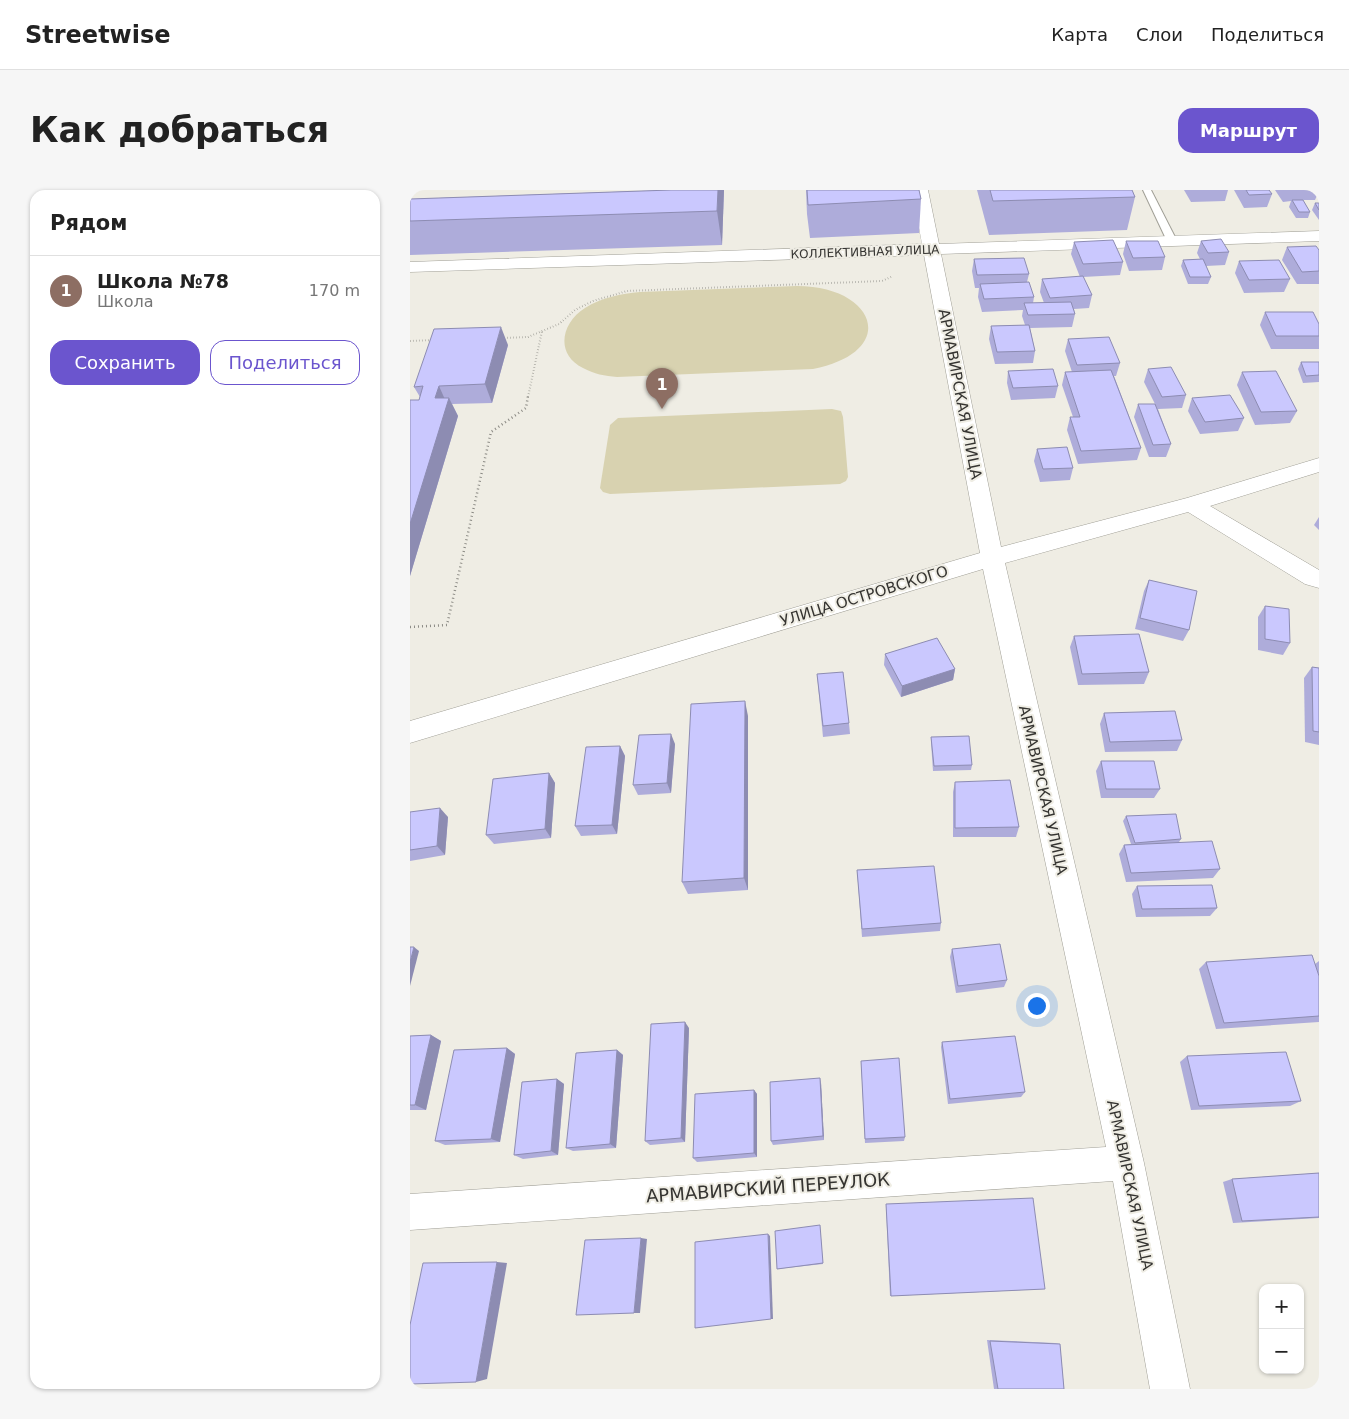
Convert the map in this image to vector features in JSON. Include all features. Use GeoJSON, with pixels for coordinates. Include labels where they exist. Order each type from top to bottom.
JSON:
{"type":"FeatureCollection","features":[{"type":"Feature","properties":{"kind":"street","name":"АРМАВИРСКАЯ УЛИЦА"},"geometry":{"type":"LineString","coordinates":[[920,190],[992,558],[1127,1163],[1170,1389]]}},
{"type":"Feature","properties":{"kind":"street","name":"КОЛЛЕКТИВНАЯ УЛИЦА"},"geometry":{"type":"LineString","coordinates":[[410,267],[1319,236]]}},
{"type":"Feature","properties":{"kind":"street","name":"УЛИЦА ОСТРОВСКОГО"},"geometry":{"type":"LineString","coordinates":[[410,732],[992,558],[1192,504],[1319,465]]}},
{"type":"Feature","properties":{"kind":"street"},"geometry":{"type":"LineString","coordinates":[[1192,504],[1313,578],[1319,579]]}},
{"type":"Feature","properties":{"kind":"street","name":"АРМАВИРСКИЙ ПЕРЕУЛОК"},"geometry":{"type":"LineString","coordinates":[[410,1212],[1127,1163]]}},
{"type":"Feature","properties":{"kind":"lane"},"geometry":{"type":"LineString","coordinates":[[1146,190],[1172,241]]}},
{"type":"Feature","properties":{"kind":"path"},"geometry":{"type":"LineString","coordinates":[[498,338],[528,336],[542,331],[559,324],[592,300],[627,291],[882,281],[891,277]]}},
{"type":"Feature","properties":{"kind":"path"},"geometry":{"type":"LineString","coordinates":[[410,627],[447,625],[491,432],[526,408],[542,331]]}},
{"type":"Feature","properties":{"kind":"path"},"geometry":{"type":"LineString","coordinates":[[410,341],[440,340]]}},
{"type":"Feature","properties":{"kind":"shaded area"},"geometry":{"type":"Polygon","coordinates":[[[797,286],[824,289],[845,296],[860,308],[867,321],[867,335],[859,348],[841,360],[813,369],[617,377],[591,372],[583,368],[568,355],[565,347],[564,338],[566,330],[577,314],[591,304],[612,297],[640,292],[797,286]]]}},
{"type":"Feature","properties":{"kind":"shaded area"},"geometry":{"type":"Polygon","coordinates":[[[832,409],[841,411],[843,417],[848,477],[846,481],[840,484],[610,494],[603,492],[600,488],[610,425],[618,418],[832,409]]]}},
{"type":"Feature","properties":{"kind":"building"},"geometry":{"type":"Polygon","coordinates":[[[718,190],[717,211],[410,221],[410,199],[718,190]]]}},
{"type":"Feature","properties":{"kind":"building"},"geometry":{"type":"Polygon","coordinates":[[[807,190],[919,190],[921,199],[808,205],[807,190]]]}},
{"type":"Feature","properties":{"kind":"building"},"geometry":{"type":"Polygon","coordinates":[[[990,190],[1132,190],[1135,197],[993,201],[990,190]]]}},
{"type":"Feature","properties":{"kind":"building"},"geometry":{"type":"Polygon","coordinates":[[[1246,190],[1269,190],[1272,194],[1249,195],[1246,190]]]}},
{"type":"Feature","properties":{"kind":"building"},"geometry":{"type":"Polygon","coordinates":[[[1292,200],[1303,200],[1310,212],[1299,212],[1292,200]]]}},
{"type":"Feature","properties":{"kind":"building"},"geometry":{"type":"Polygon","coordinates":[[[1221,239],[1229,252],[1208,253],[1201,241],[1221,239]]]}},
{"type":"Feature","properties":{"kind":"building"},"geometry":{"type":"Polygon","coordinates":[[[1113,240],[1123,262],[1083,264],[1074,242],[1113,240]]]}},
{"type":"Feature","properties":{"kind":"building"},"geometry":{"type":"Polygon","coordinates":[[[1126,241],[1158,241],[1165,257],[1133,258],[1126,241]]]}},
{"type":"Feature","properties":{"kind":"building"},"geometry":{"type":"Polygon","coordinates":[[[1316,246],[1319,250],[1319,271],[1302,272],[1287,247],[1316,246]]]}},
{"type":"Feature","properties":{"kind":"building"},"geometry":{"type":"Polygon","coordinates":[[[1024,258],[1029,274],[977,275],[974,259],[1024,258]]]}},
{"type":"Feature","properties":{"kind":"building"},"geometry":{"type":"Polygon","coordinates":[[[1203,259],[1211,277],[1190,277],[1183,260],[1203,259]]]}},
{"type":"Feature","properties":{"kind":"building"},"geometry":{"type":"Polygon","coordinates":[[[1279,260],[1290,279],[1249,280],[1239,261],[1279,260]]]}},
{"type":"Feature","properties":{"kind":"building"},"geometry":{"type":"Polygon","coordinates":[[[1083,276],[1092,295],[1050,298],[1042,279],[1083,276]]]}},
{"type":"Feature","properties":{"kind":"building"},"geometry":{"type":"Polygon","coordinates":[[[1029,282],[1034,297],[984,299],[980,284],[1029,282]]]}},
{"type":"Feature","properties":{"kind":"building"},"geometry":{"type":"Polygon","coordinates":[[[1071,302],[1075,314],[1028,315],[1024,303],[1071,302]]]}},
{"type":"Feature","properties":{"kind":"building"},"geometry":{"type":"Polygon","coordinates":[[[1265,312],[1313,312],[1319,324],[1319,336],[1276,336],[1265,312]]]}},
{"type":"Feature","properties":{"kind":"building"},"geometry":{"type":"Polygon","coordinates":[[[1029,325],[1035,351],[997,352],[991,326],[1029,325]]]}},
{"type":"Feature","properties":{"kind":"building"},"geometry":{"type":"Polygon","coordinates":[[[501,327],[485,384],[439,386],[435,398],[449,398],[410,524],[410,400],[419,400],[423,386],[414,387],[434,329],[501,327]]]}},
{"type":"Feature","properties":{"kind":"building"},"geometry":{"type":"Polygon","coordinates":[[[1109,337],[1120,363],[1077,365],[1068,339],[1109,337]]]}},
{"type":"Feature","properties":{"kind":"building"},"geometry":{"type":"Polygon","coordinates":[[[1301,362],[1319,362],[1319,375],[1306,376],[1301,362]]]}},
{"type":"Feature","properties":{"kind":"building"},"geometry":{"type":"Polygon","coordinates":[[[1171,367],[1186,395],[1162,397],[1148,369],[1171,367]]]}},
{"type":"Feature","properties":{"kind":"building"},"geometry":{"type":"Polygon","coordinates":[[[1053,369],[1058,386],[1013,388],[1008,371],[1053,369]]]}},
{"type":"Feature","properties":{"kind":"building"},"geometry":{"type":"Polygon","coordinates":[[[1111,370],[1141,448],[1081,451],[1070,417],[1080,417],[1065,372],[1111,370]]]}},
{"type":"Feature","properties":{"kind":"building"},"geometry":{"type":"Polygon","coordinates":[[[1276,371],[1297,411],[1261,412],[1242,372],[1276,371]]]}},
{"type":"Feature","properties":{"kind":"building"},"geometry":{"type":"Polygon","coordinates":[[[1230,395],[1244,418],[1205,422],[1192,398],[1230,395]]]}},
{"type":"Feature","properties":{"kind":"building"},"geometry":{"type":"Polygon","coordinates":[[[1138,404],[1155,404],[1171,444],[1153,445],[1138,404]]]}},
{"type":"Feature","properties":{"kind":"building"},"geometry":{"type":"Polygon","coordinates":[[[1067,447],[1073,468],[1043,469],[1037,449],[1067,447]]]}},
{"type":"Feature","properties":{"kind":"building"},"geometry":{"type":"Polygon","coordinates":[[[1149,580],[1197,591],[1189,630],[1140,618],[1149,580]]]}},
{"type":"Feature","properties":{"kind":"building"},"geometry":{"type":"Polygon","coordinates":[[[1265,606],[1289,609],[1290,643],[1265,639],[1265,606]]]}},
{"type":"Feature","properties":{"kind":"building"},"geometry":{"type":"Polygon","coordinates":[[[1139,634],[1149,672],[1082,674],[1074,636],[1139,634]]]}},
{"type":"Feature","properties":{"kind":"building"},"geometry":{"type":"Polygon","coordinates":[[[937,638],[955,669],[902,686],[885,654],[937,638]]]}},
{"type":"Feature","properties":{"kind":"building"},"geometry":{"type":"Polygon","coordinates":[[[1312,667],[1319,668],[1319,732],[1313,731],[1312,667]]]}},
{"type":"Feature","properties":{"kind":"building"},"geometry":{"type":"Polygon","coordinates":[[[843,672],[849,723],[823,726],[817,674],[843,672]]]}},
{"type":"Feature","properties":{"kind":"building"},"geometry":{"type":"Polygon","coordinates":[[[745,701],[744,878],[682,882],[691,704],[745,701]]]}},
{"type":"Feature","properties":{"kind":"building"},"geometry":{"type":"Polygon","coordinates":[[[1175,711],[1182,740],[1110,742],[1104,713],[1175,711]]]}},
{"type":"Feature","properties":{"kind":"building"},"geometry":{"type":"Polygon","coordinates":[[[671,734],[667,783],[633,785],[639,735],[671,734]]]}},
{"type":"Feature","properties":{"kind":"building"},"geometry":{"type":"Polygon","coordinates":[[[969,736],[972,765],[934,766],[931,737],[969,736]]]}},
{"type":"Feature","properties":{"kind":"building"},"geometry":{"type":"Polygon","coordinates":[[[620,746],[612,825],[575,826],[586,747],[620,746]]]}},
{"type":"Feature","properties":{"kind":"building"},"geometry":{"type":"Polygon","coordinates":[[[1101,761],[1154,761],[1160,789],[1106,789],[1101,761]]]}},
{"type":"Feature","properties":{"kind":"building"},"geometry":{"type":"Polygon","coordinates":[[[549,773],[545,829],[486,835],[493,779],[549,773]]]}},
{"type":"Feature","properties":{"kind":"building"},"geometry":{"type":"Polygon","coordinates":[[[1010,780],[1019,827],[955,828],[955,782],[1010,780]]]}},
{"type":"Feature","properties":{"kind":"building"},"geometry":{"type":"Polygon","coordinates":[[[440,808],[437,846],[410,850],[410,812],[440,808]]]}},
{"type":"Feature","properties":{"kind":"building"},"geometry":{"type":"Polygon","coordinates":[[[1176,814],[1181,839],[1135,843],[1126,816],[1176,814]]]}},
{"type":"Feature","properties":{"kind":"building"},"geometry":{"type":"Polygon","coordinates":[[[1212,841],[1220,869],[1131,873],[1124,845],[1212,841]]]}},
{"type":"Feature","properties":{"kind":"building"},"geometry":{"type":"Polygon","coordinates":[[[934,866],[941,923],[862,929],[857,870],[934,866]]]}},
{"type":"Feature","properties":{"kind":"building"},"geometry":{"type":"Polygon","coordinates":[[[1212,885],[1217,908],[1142,909],[1137,886],[1212,885]]]}},
{"type":"Feature","properties":{"kind":"building"},"geometry":{"type":"Polygon","coordinates":[[[1000,944],[1007,980],[958,986],[952,949],[1000,944]]]}},
{"type":"Feature","properties":{"kind":"building"},"geometry":{"type":"Polygon","coordinates":[[[410,947],[414,947],[410,962],[410,947]]]}},
{"type":"Feature","properties":{"kind":"building"},"geometry":{"type":"Polygon","coordinates":[[[1312,955],[1319,976],[1319,1016],[1224,1023],[1206,962],[1312,955]]]}},
{"type":"Feature","properties":{"kind":"building"},"geometry":{"type":"Polygon","coordinates":[[[685,1022],[681,1138],[645,1141],[651,1024],[685,1022]]]}},
{"type":"Feature","properties":{"kind":"building"},"geometry":{"type":"Polygon","coordinates":[[[431,1035],[415,1105],[410,1105],[410,1036],[431,1035]]]}},
{"type":"Feature","properties":{"kind":"building"},"geometry":{"type":"Polygon","coordinates":[[[1015,1036],[1025,1092],[950,1099],[942,1042],[1015,1036]]]}},
{"type":"Feature","properties":{"kind":"building"},"geometry":{"type":"Polygon","coordinates":[[[507,1048],[491,1139],[435,1141],[454,1050],[507,1048]]]}},
{"type":"Feature","properties":{"kind":"building"},"geometry":{"type":"Polygon","coordinates":[[[617,1050],[610,1144],[566,1148],[576,1053],[617,1050]]]}},
{"type":"Feature","properties":{"kind":"building"},"geometry":{"type":"Polygon","coordinates":[[[1286,1052],[1301,1101],[1199,1106],[1187,1056],[1286,1052]]]}},
{"type":"Feature","properties":{"kind":"building"},"geometry":{"type":"Polygon","coordinates":[[[899,1058],[905,1137],[865,1139],[861,1061],[899,1058]]]}},
{"type":"Feature","properties":{"kind":"building"},"geometry":{"type":"Polygon","coordinates":[[[820,1078],[823,1136],[771,1141],[770,1082],[820,1078]]]}},
{"type":"Feature","properties":{"kind":"building"},"geometry":{"type":"Polygon","coordinates":[[[557,1079],[551,1151],[514,1155],[522,1082],[557,1079]]]}},
{"type":"Feature","properties":{"kind":"building"},"geometry":{"type":"Polygon","coordinates":[[[754,1090],[754,1153],[693,1158],[695,1094],[754,1090]]]}},
{"type":"Feature","properties":{"kind":"building"},"geometry":{"type":"Polygon","coordinates":[[[1319,1173],[1319,1217],[1242,1221],[1232,1179],[1319,1173]]]}},
{"type":"Feature","properties":{"kind":"building"},"geometry":{"type":"Polygon","coordinates":[[[1033,1198],[1045,1289],[891,1296],[886,1204],[1033,1198]]]}},
{"type":"Feature","properties":{"kind":"building"},"geometry":{"type":"Polygon","coordinates":[[[820,1225],[823,1263],[777,1269],[775,1231],[820,1225]]]}},
{"type":"Feature","properties":{"kind":"building"},"geometry":{"type":"Polygon","coordinates":[[[768,1234],[771,1319],[695,1328],[695,1242],[768,1234]]]}},
{"type":"Feature","properties":{"kind":"building"},"geometry":{"type":"Polygon","coordinates":[[[641,1238],[634,1313],[576,1315],[585,1240],[641,1238]]]}},
{"type":"Feature","properties":{"kind":"building"},"geometry":{"type":"Polygon","coordinates":[[[497,1262],[476,1382],[410,1384],[410,1325],[423,1263],[497,1262]]]}},
{"type":"Feature","properties":{"kind":"building"},"geometry":{"type":"Polygon","coordinates":[[[990,1341],[1060,1344],[1064,1389],[998,1389],[990,1341]]]}},
{"type":"Feature","properties":{"kind":"place","name":"Школа №78"},"geometry":{"type":"Point","coordinates":[662,409]}}]}
